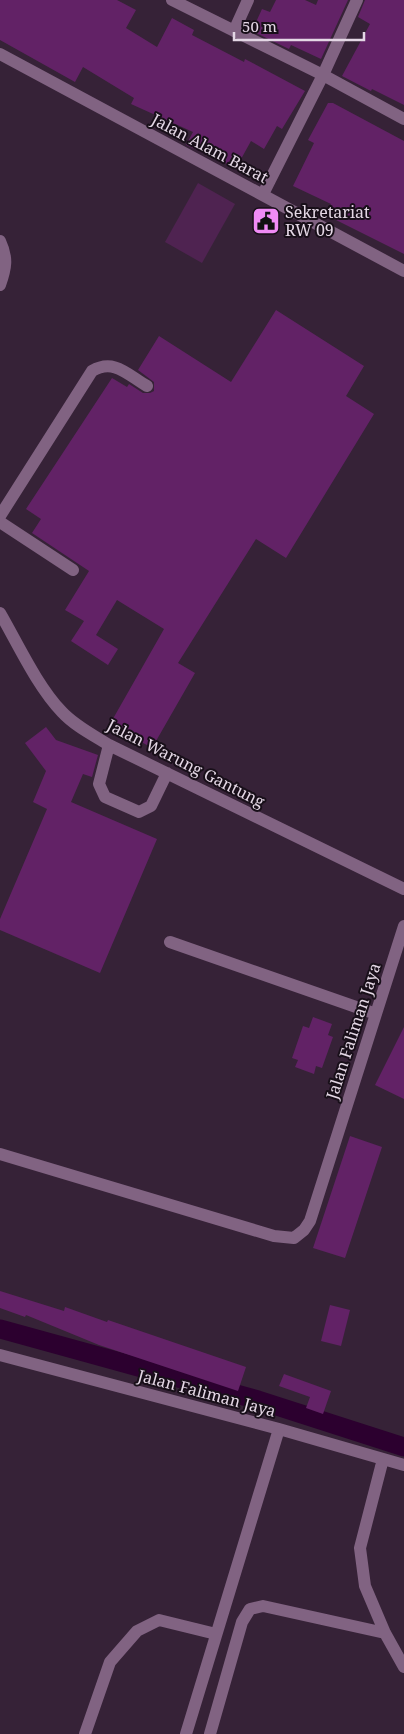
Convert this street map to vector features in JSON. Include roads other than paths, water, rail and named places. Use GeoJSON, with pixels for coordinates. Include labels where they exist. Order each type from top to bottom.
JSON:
{"type":"FeatureCollection","features":[{"type":"Feature","properties":{"kind":"street"},"geometry":{"type":"LineString","coordinates":[[172,0],[323,75],[404,119]]}},
{"type":"Feature","properties":{"kind":"street"},"geometry":{"type":"LineString","coordinates":[[234,31],[248,0]]}},
{"type":"Feature","properties":{"kind":"street"},"geometry":{"type":"LineString","coordinates":[[263,194],[323,75],[357,0]]}},
{"type":"Feature","properties":{"kind":"street","name":"Jalan Alam Barat"},"geometry":{"type":"LineString","coordinates":[[0,54],[404,271]]}},
{"type":"Feature","properties":{"kind":"street"},"geometry":{"type":"LineString","coordinates":[[0,241],[6,254],[7,268],[0,286]]}},
{"type":"Feature","properties":{"kind":"street"},"geometry":{"type":"LineString","coordinates":[[0,516],[92,372],[102,365],[113,366],[147,386]]}},
{"type":"Feature","properties":{"kind":"street"},"geometry":{"type":"LineString","coordinates":[[0,522],[72,570]]}},
{"type":"Feature","properties":{"kind":"street","name":"Jalan Warung Gantung"},"geometry":{"type":"LineString","coordinates":[[0,614],[46,692],[61,711],[76,724],[109,745],[404,889]]}},
{"type":"Feature","properties":{"kind":"street"},"geometry":{"type":"LineString","coordinates":[[109,745],[99,784],[105,797],[139,812],[146,810],[151,806],[167,773]]}},
{"type":"Feature","properties":{"kind":"street","name":"Jalan Faliman Jaya"},"geometry":{"type":"LineString","coordinates":[[0,1154],[274,1236],[294,1238],[304,1230],[310,1221],[404,926]]}},
{"type":"Feature","properties":{"kind":"street"},"geometry":{"type":"LineString","coordinates":[[170,942],[376,1014]]}},
{"type":"Feature","properties":{"kind":"street","name":"Jalan Faliman Jaya"},"geometry":{"type":"LineString","coordinates":[[0,1355],[279,1429],[404,1465]]}},
{"type":"Feature","properties":{"kind":"street"},"geometry":{"type":"LineString","coordinates":[[186,1734],[279,1429]]}},
{"type":"Feature","properties":{"kind":"street"},"geometry":{"type":"LineString","coordinates":[[383,1459],[360,1548],[365,1586],[385,1633],[404,1667]]}},
{"type":"Feature","properties":{"kind":"street"},"geometry":{"type":"LineString","coordinates":[[210,1734],[242,1622],[250,1609],[263,1606],[385,1633]]}},
{"type":"Feature","properties":{"kind":"street"},"geometry":{"type":"LineString","coordinates":[[85,1734],[110,1662],[137,1631],[159,1620],[216,1634]]}},
{"type":"Feature","properties":{"kind":"waterway"},"geometry":{"type":"LineString","coordinates":[[0,1329],[258,1400],[404,1447]]}},
{"type":"Feature","properties":{"kind":"place","name":"Sekretariat RW 09"},"geometry":{"type":"Point","coordinates":[266,221]}}]}
